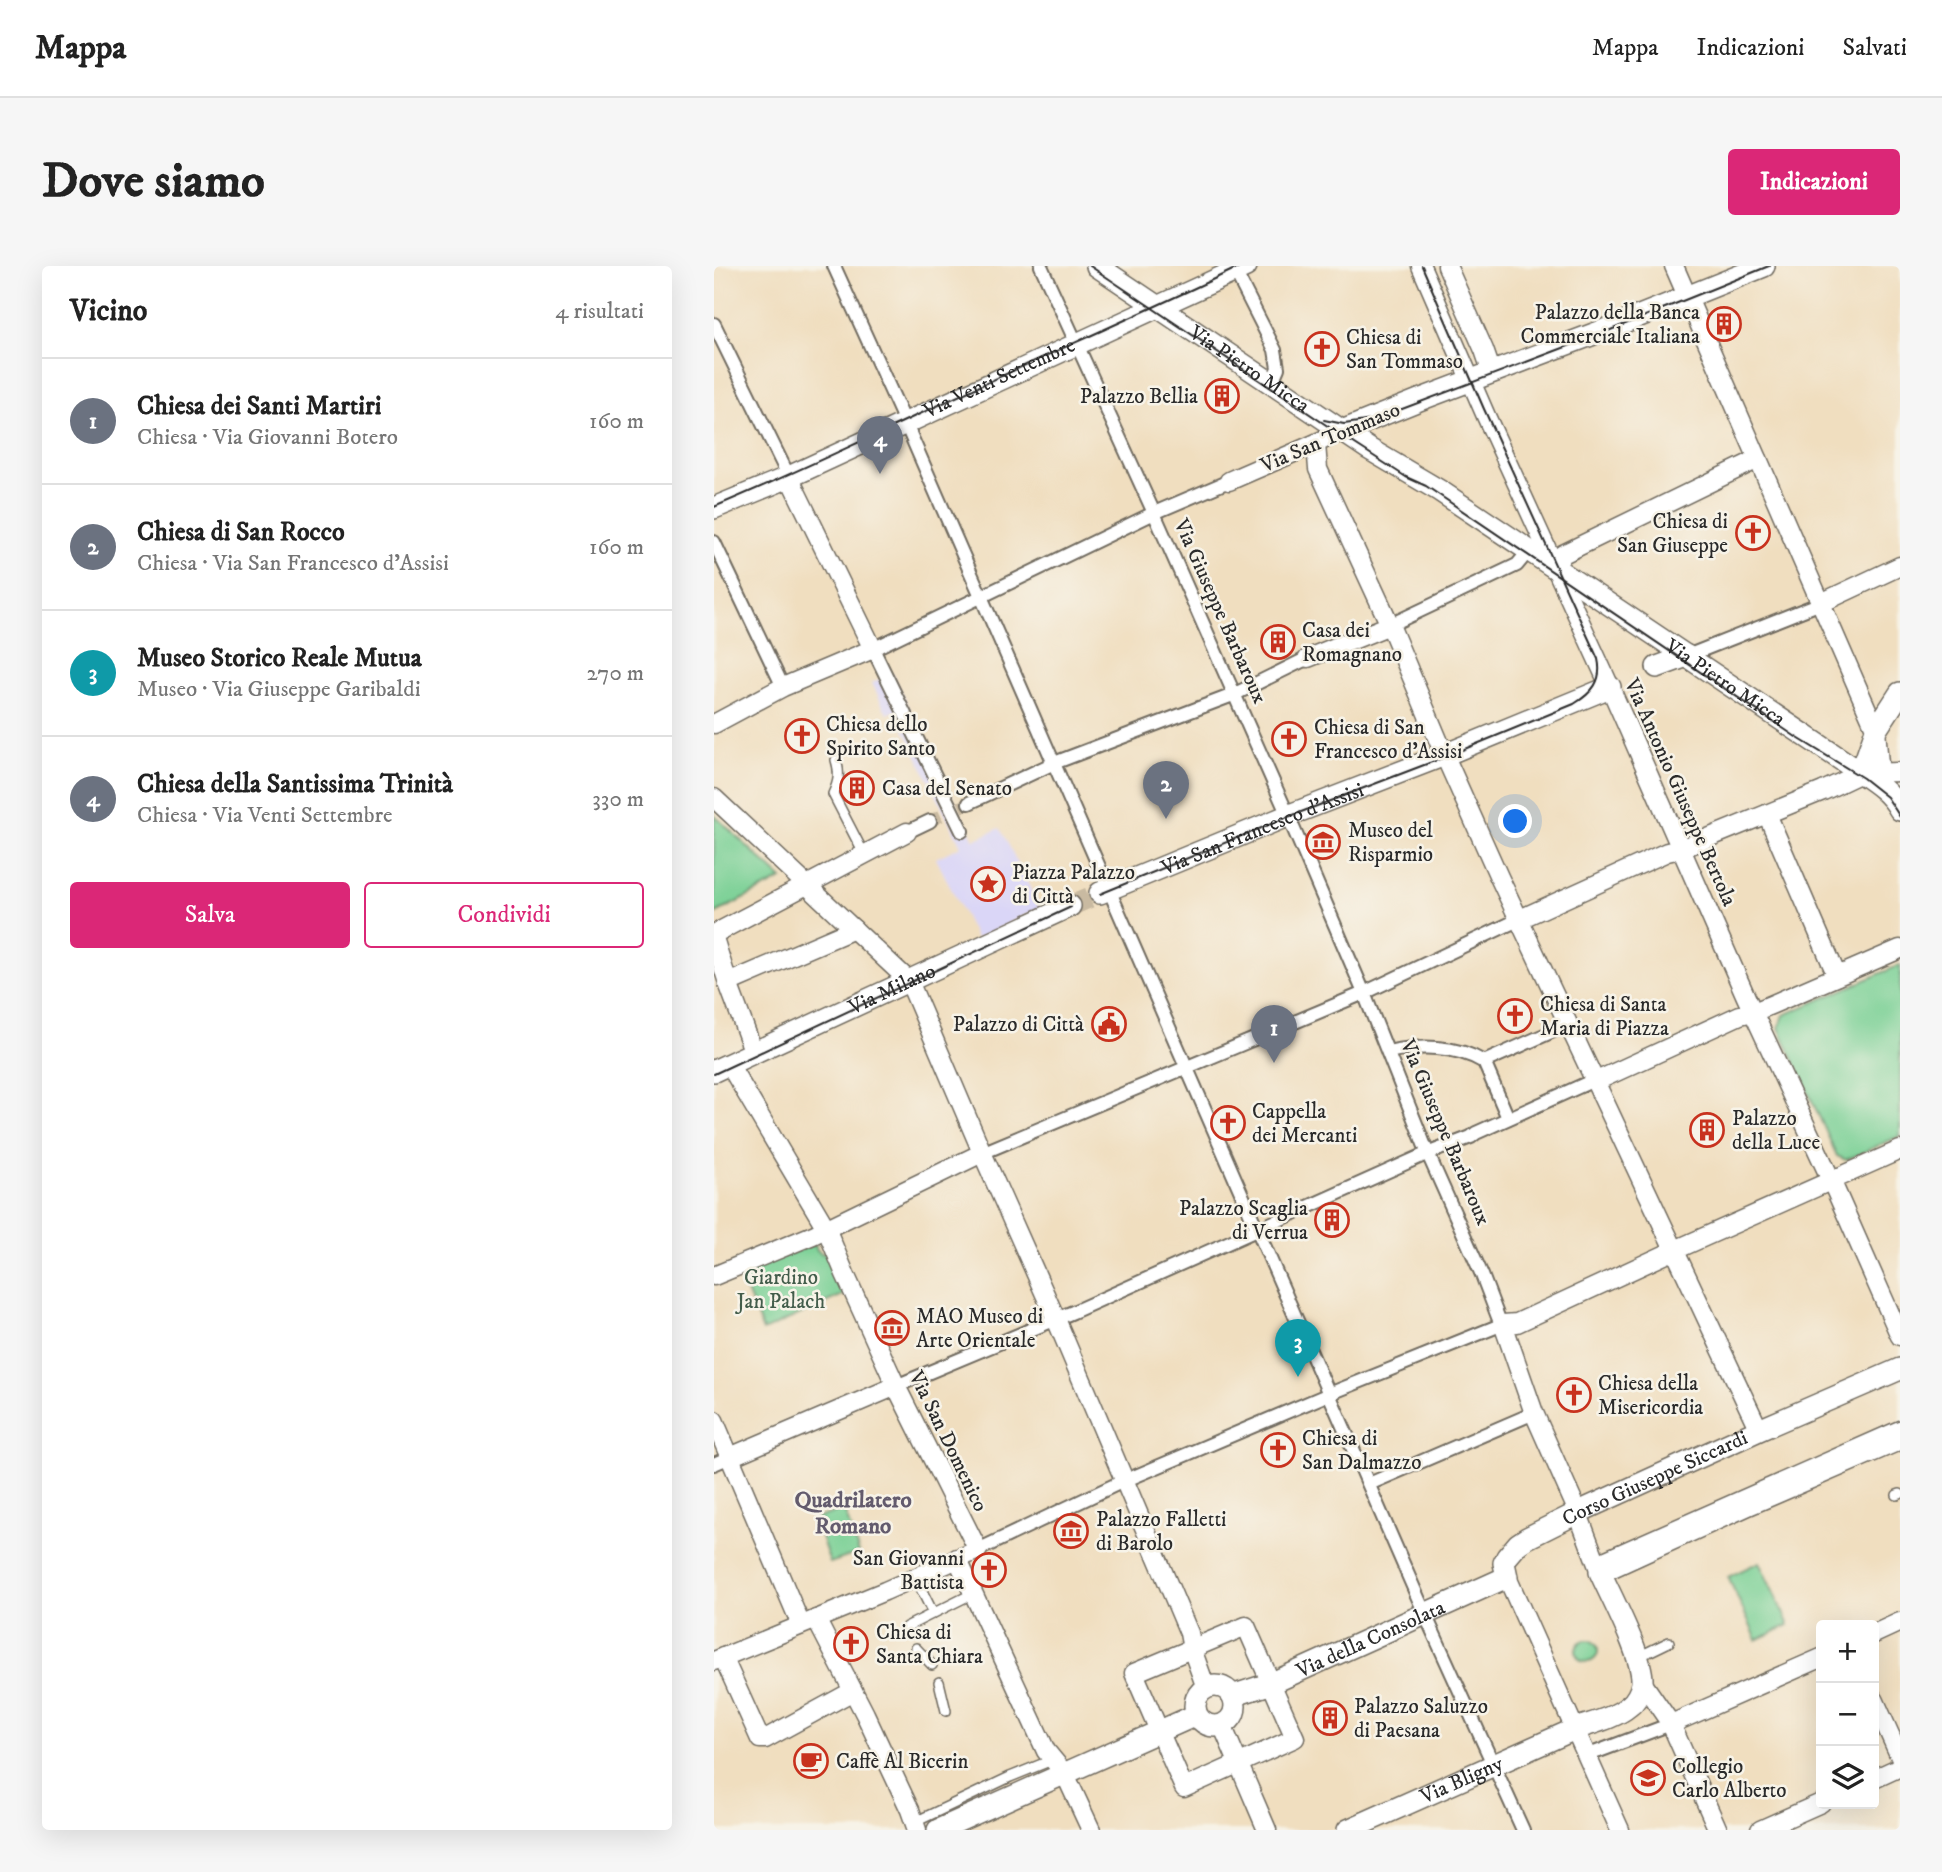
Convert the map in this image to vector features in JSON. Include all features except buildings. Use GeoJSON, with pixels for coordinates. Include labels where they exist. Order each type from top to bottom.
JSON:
{"type":"FeatureCollection","features":[{"type":"Feature","properties":{"kind":"street"},"geometry":{"type":"LineString","coordinates":[[834,266],[906,423],[1054,763],[1104,890],[1187,1067],[1426,1615],[1523,1830]]}},
{"type":"Feature","properties":{"kind":"street","name":"Via Giuseppe Barbaroux"},"geometry":{"type":"LineString","coordinates":[[1041,266],[1154,513],[1364,993],[1428,1154],[1482,1275],[1534,1413],[1600,1572]]}},
{"type":"Feature","properties":{"kind":"street","name":"Via Pietro Micca"},"geometry":{"type":"LineString","coordinates":[[1097,266],[1271,384],[1403,471],[1440,491],[1686,656],[1881,777],[1900,810]]}},
{"type":"Feature","properties":{"kind":"street","name":"Via Antonio Giuseppe Bertola"},"geometry":{"type":"LineString","coordinates":[[1421,266],[1900,1336]]}},
{"type":"Feature","properties":{"kind":"street"},"geometry":{"type":"LineString","coordinates":[[1447,266],[1492,373]]}},
{"type":"Feature","properties":{"kind":"street"},"geometry":{"type":"LineString","coordinates":[[1674,266],[1876,730],[1881,777]]}},
{"type":"Feature","properties":{"kind":"street","name":"Via San Tommaso"},"geometry":{"type":"LineString","coordinates":[[873,649],[1154,513],[1342,431],[1764,266]]}},
{"type":"Feature","properties":{"kind":"street"},"geometry":{"type":"LineString","coordinates":[[1241,267],[1239,279],[1275,350],[1278,368],[1271,384]]}},
{"type":"Feature","properties":{"kind":"street","name":"Via Venti Settembre"},"geometry":{"type":"LineString","coordinates":[[714,508],[789,477],[1241,267]]}},
{"type":"Feature","properties":{"kind":"street"},"geometry":{"type":"LineString","coordinates":[[714,324],[902,709],[956,809],[962,831]]}},
{"type":"Feature","properties":{"kind":"street"},"geometry":{"type":"LineString","coordinates":[[1316,444],[1318,469],[1390,625],[1444,755],[1759,1430]]}},
{"type":"Feature","properties":{"kind":"street"},"geometry":{"type":"LineString","coordinates":[[1555,569],[1563,554],[1758,459]]}},
{"type":"Feature","properties":{"kind":"street","name":"Via Pietro Micca"},"geometry":{"type":"LineString","coordinates":[[1440,491],[1460,517],[1522,559],[1555,569]]}},
{"type":"Feature","properties":{"kind":"street"},"geometry":{"type":"LineString","coordinates":[[714,542],[783,687]]}},
{"type":"Feature","properties":{"kind":"street"},"geometry":{"type":"LineString","coordinates":[[956,809],[1054,763],[1233,695],[1308,658],[1390,625],[1517,565],[1522,559]]}},
{"type":"Feature","properties":{"kind":"street"},"geometry":{"type":"LineString","coordinates":[[1657,667],[1821,603],[1900,566]]}},
{"type":"Feature","properties":{"kind":"street"},"geometry":{"type":"LineString","coordinates":[[714,724],[783,687],[873,649]]}},
{"type":"Feature","properties":{"kind":"street","name":"Via San Francesco d'Assisi"},"geometry":{"type":"LineString","coordinates":[[1104,890],[1610,687]]}},
{"type":"Feature","properties":{"kind":"street"},"geometry":{"type":"LineString","coordinates":[[1876,730],[1900,693]]}},
{"type":"Feature","properties":{"kind":"street"},"geometry":{"type":"LineString","coordinates":[[714,1276],[826,1228],[982,1153],[1364,993],[1668,851],[1681,849],[1767,814],[1900,772]]}},
{"type":"Feature","properties":{"kind":"street"},"geometry":{"type":"LineString","coordinates":[[717,801],[909,981],[1189,1633],[1206,1688]]}},
{"type":"Feature","properties":{"kind":"street"},"geometry":{"type":"LineString","coordinates":[[1767,814],[1837,976]]}},
{"type":"Feature","properties":{"kind":"street"},"geometry":{"type":"LineString","coordinates":[[754,1053],[715,943],[806,884],[930,821]]}},
{"type":"Feature","properties":{"kind":"street","name":"Via Milano"},"geometry":{"type":"LineString","coordinates":[[722,1067],[1070,906]]}},
{"type":"Feature","properties":{"kind":"street"},"geometry":{"type":"LineString","coordinates":[[728,983],[854,929]]}},
{"type":"Feature","properties":{"kind":"street"},"geometry":{"type":"LineString","coordinates":[[722,1460],[1056,1320],[1740,1015],[1754,1012],[1900,949]]}},
{"type":"Feature","properties":{"kind":"street"},"geometry":{"type":"LineString","coordinates":[[1484,1062],[1569,1024]]}},
{"type":"Feature","properties":{"kind":"street"},"geometry":{"type":"LineString","coordinates":[[1388,1052],[1424,1047],[1472,1055],[1484,1062],[1508,1118]]}},
{"type":"Feature","properties":{"kind":"street","name":"Via San Domenico"},"geometry":{"type":"LineString","coordinates":[[722,1067],[826,1228],[896,1386],[978,1550]]}},
{"type":"Feature","properties":{"kind":"street"},"geometry":{"type":"LineString","coordinates":[[853,1691],[765,1739],[760,1739],[718,1659],[914,1574],[978,1550],[1125,1481],[1329,1394],[1502,1325],[1517,1323],[1900,1150]]}},
{"type":"Feature","properties":{"kind":"street","name":"Corso Giuseppe Siccardi"},"geometry":{"type":"LineString","coordinates":[[1577,1513],[1900,1369]]}},
{"type":"Feature","properties":{"kind":"street"},"geometry":{"type":"LineString","coordinates":[[1369,1484],[1534,1413]]}},
{"type":"Feature","properties":{"kind":"street"},"geometry":{"type":"LineString","coordinates":[[714,1420],[722,1460],[808,1622],[853,1691],[916,1826]]}},
{"type":"Feature","properties":{"kind":"street"},"geometry":{"type":"LineString","coordinates":[[1718,1830],[1671,1724],[1642,1682],[1638,1657],[1600,1572],[1900,1439]]}},
{"type":"Feature","properties":{"kind":"street"},"geometry":{"type":"LineString","coordinates":[[1577,1513],[1517,1544],[1504,1563],[1507,1577],[1620,1830]]}},
{"type":"Feature","properties":{"kind":"street"},"geometry":{"type":"LineString","coordinates":[[957,1558],[1046,1751],[1059,1767],[1091,1830]]}},
{"type":"Feature","properties":{"kind":"street","name":"Via della Consolata"},"geometry":{"type":"LineString","coordinates":[[1232,1696],[1272,1683],[1507,1577]]}},
{"type":"Feature","properties":{"kind":"street"},"geometry":{"type":"LineString","coordinates":[[1879,1632],[1900,1622]]}},
{"type":"Feature","properties":{"kind":"street"},"geometry":{"type":"LineString","coordinates":[[1246,1626],[1272,1683],[1295,1738],[1184,1788],[1134,1673],[1246,1626]]}},
{"type":"Feature","properties":{"kind":"street"},"geometry":{"type":"LineString","coordinates":[[1586,1756],[1671,1724],[1816,1660]]}},
{"type":"Feature","properties":{"kind":"street","name":"Via Bligny"},"geometry":{"type":"LineString","coordinates":[[1348,1830],[1627,1708],[1636,1697],[1642,1682]]}},
{"type":"Feature","properties":{"kind":"street"},"geometry":{"type":"LineString","coordinates":[[1220,1687],[1232,1696],[1232,1716],[1223,1725],[1210,1726],[1196,1715],[1195,1703],[1200,1692],[1206,1688],[1220,1687]]}},
{"type":"Feature","properties":{"kind":"street"},"geometry":{"type":"LineString","coordinates":[[1879,1710],[1900,1757]]}},
{"type":"Feature","properties":{"kind":"street"},"geometry":{"type":"LineString","coordinates":[[939,1830],[1059,1767],[1159,1732],[1196,1715]]}},
{"type":"Feature","properties":{"kind":"street"},"geometry":{"type":"LineString","coordinates":[[1223,1725],[1267,1830]]}},
{"type":"Feature","properties":{"kind":"street"},"geometry":{"type":"LineString","coordinates":[[1879,1777],[1900,1768]]}},
{"type":"Feature","properties":{"kind":"street"},"geometry":{"type":"LineString","coordinates":[[1760,1830],[1816,1804]]}},
{"type":"Feature","properties":{"kind":"lane"},"geometry":{"type":"LineString","coordinates":[[1876,730],[1900,713]]}},
{"type":"Feature","properties":{"kind":"lane"},"geometry":{"type":"LineString","coordinates":[[836,760],[839,782],[833,794],[864,854]]}},
{"type":"Feature","properties":{"kind":"lane","name":"Corso Giuseppe Siccardi"},"geometry":{"type":"LineString","coordinates":[[1577,1513],[1586,1517],[1900,1377]]}},
{"type":"Feature","properties":{"kind":"lane","name":"Corso Giuseppe Siccardi"},"geometry":{"type":"LineString","coordinates":[[1600,1572],[1604,1556],[1900,1424]]}},
{"type":"Feature","properties":{"kind":"lane"},"geometry":{"type":"LineString","coordinates":[[914,1574],[933,1614]]}},
{"type":"Feature","properties":{"kind":"lane"},"geometry":{"type":"LineString","coordinates":[[905,1629],[974,1594]]}},
{"type":"Feature","properties":{"kind":"lane"},"geometry":{"type":"LineString","coordinates":[[1638,1657],[1669,1642]]}},
{"type":"Feature","properties":{"kind":"lane"},"geometry":{"type":"LineString","coordinates":[[916,1648],[932,1665]]}},
{"type":"Feature","properties":{"kind":"lane"},"geometry":{"type":"LineString","coordinates":[[939,1682],[946,1711]]}},
{"type":"Feature","properties":{"kind":"lane"},"geometry":{"type":"LineString","coordinates":[[916,1826],[1010,1777],[1059,1767]]}},
{"type":"Feature","properties":{"kind":"shaded area","name":"Piazza Palazzo di Città"},"geometry":{"type":"Polygon","coordinates":[[[892,673],[974,840],[1000,828],[1040,908],[976,939],[936,858],[961,846],[895,711],[887,714],[872,683],[892,673]]]}},
{"type":"Feature","properties":{"kind":"green space"},"geometry":{"type":"Polygon","coordinates":[[[714,815],[782,879],[714,914],[714,815]]]}},
{"type":"Feature","properties":{"kind":"green space"},"geometry":{"type":"Polygon","coordinates":[[[1900,965],[1900,1136],[1846,1160],[1837,1156],[1779,1028],[1784,1015],[1900,965]]]}},
{"type":"Feature","properties":{"kind":"green space","name":"Giardino Jan Palach"},"geometry":{"type":"Polygon","coordinates":[[[815,1244],[817,1250],[823,1254],[826,1252],[845,1294],[763,1331],[739,1272],[815,1244]]]}},
{"type":"Feature","properties":{"kind":"green space"},"geometry":{"type":"Polygon","coordinates":[[[844,1509],[859,1553],[830,1563],[815,1519],[844,1509]]]}},
{"type":"Feature","properties":{"kind":"green space"},"geometry":{"type":"Polygon","coordinates":[[[1759,1562],[1789,1625],[1757,1640],[1728,1577],[1759,1562]]]}},
{"type":"Feature","properties":{"kind":"green space"},"geometry":{"type":"Polygon","coordinates":[[[1587,1640],[1595,1643],[1598,1651],[1595,1659],[1587,1662],[1579,1659],[1576,1651],[1579,1643],[1587,1640]]]}},
{"type":"Feature","properties":{"kind":"tunnel"},"geometry":{"type":"LineString","coordinates":[[960,807],[969,803]]}},
{"type":"Feature","properties":{"kind":"tunnel"},"geometry":{"type":"LineString","coordinates":[[930,821],[945,814]]}},
{"type":"Feature","properties":{"kind":"tunnel"},"geometry":{"type":"LineString","coordinates":[[1070,906],[1100,893]]}},
{"type":"Feature","properties":{"kind":"tram line"},"geometry":{"type":"LineString","coordinates":[[1090,266],[1338,433],[1406,477],[1426,486],[1796,737],[1863,778],[1887,797],[1900,817]]}},
{"type":"Feature","properties":{"kind":"tram line"},"geometry":{"type":"LineString","coordinates":[[714,507],[1241,266]]}},
{"type":"Feature","properties":{"kind":"tram line"},"geometry":{"type":"LineString","coordinates":[[1100,894],[1574,704],[1595,686],[1599,674],[1598,659],[1422,266]]}},
{"type":"Feature","properties":{"kind":"tram line"},"geometry":{"type":"LineString","coordinates":[[1324,420],[1344,424],[1373,420],[1608,331],[1769,266]]}},
{"type":"Feature","properties":{"kind":"tram line"},"geometry":{"type":"LineString","coordinates":[[714,1074],[1071,907]]}},
{"type":"Feature","properties":{"kind":"place","name":"Palazzo della Banca Commerciale Italiana"},"geometry":{"type":"Point","coordinates":[1724,324]}},
{"type":"Feature","properties":{"kind":"place","name":"Chiesa di San Tommaso"},"geometry":{"type":"Point","coordinates":[1322,349]}},
{"type":"Feature","properties":{"kind":"place","name":"Palazzo Bellia"},"geometry":{"type":"Point","coordinates":[1222,396]}},
{"type":"Feature","properties":{"kind":"place","name":"Chiesa della Santissima Trinità"},"geometry":{"type":"Point","coordinates":[880,474]}},
{"type":"Feature","properties":{"kind":"place","name":"Chiesa di San Giuseppe"},"geometry":{"type":"Point","coordinates":[1753,533]}},
{"type":"Feature","properties":{"kind":"place","name":"Casa dei Romagnano"},"geometry":{"type":"Point","coordinates":[1278,642]}},
{"type":"Feature","properties":{"kind":"place","name":"Chiesa dello Spirito Santo"},"geometry":{"type":"Point","coordinates":[802,736]}},
{"type":"Feature","properties":{"kind":"place","name":"Chiesa di San Francesco d'Assisi"},"geometry":{"type":"Point","coordinates":[1289,739]}},
{"type":"Feature","properties":{"kind":"place","name":"Casa del Senato"},"geometry":{"type":"Point","coordinates":[857,788]}},
{"type":"Feature","properties":{"kind":"place","name":"Chiesa di San Rocco"},"geometry":{"type":"Point","coordinates":[1166,819]}},
{"type":"Feature","properties":{"kind":"place","name":"Museo del Risparmio"},"geometry":{"type":"Point","coordinates":[1323,842]}},
{"type":"Feature","properties":{"kind":"place","name":"Piazza Palazzo di Città"},"geometry":{"type":"Point","coordinates":[988,884]}},
{"type":"Feature","properties":{"kind":"place","name":"Chiesa di Santa Maria di Piazza"},"geometry":{"type":"Point","coordinates":[1515,1016]}},
{"type":"Feature","properties":{"kind":"place","name":"Palazzo di Città"},"geometry":{"type":"Point","coordinates":[1109,1024]}},
{"type":"Feature","properties":{"kind":"place","name":"Chiesa dei Santi Martiri"},"geometry":{"type":"Point","coordinates":[1274,1063]}},
{"type":"Feature","properties":{"kind":"place","name":"Cappella dei Mercanti"},"geometry":{"type":"Point","coordinates":[1228,1123]}},
{"type":"Feature","properties":{"kind":"place","name":"Palazzo della Luce"},"geometry":{"type":"Point","coordinates":[1707,1130]}},
{"type":"Feature","properties":{"kind":"place","name":"Palazzo Scaglia di Verrua"},"geometry":{"type":"Point","coordinates":[1332,1220]}},
{"type":"Feature","properties":{"kind":"place","name":"MAO Museo di Arte Orientale"},"geometry":{"type":"Point","coordinates":[892,1328]}},
{"type":"Feature","properties":{"kind":"place","name":"Museo Storico Reale Mutua"},"geometry":{"type":"Point","coordinates":[1298,1377]}},
{"type":"Feature","properties":{"kind":"place","name":"Chiesa della Misericordia"},"geometry":{"type":"Point","coordinates":[1574,1395]}},
{"type":"Feature","properties":{"kind":"place","name":"Chiesa di San Dalmazzo"},"geometry":{"type":"Point","coordinates":[1278,1450]}},
{"type":"Feature","properties":{"kind":"place","name":"Palazzo Falletti di Barolo"},"geometry":{"type":"Point","coordinates":[1071,1531]}},
{"type":"Feature","properties":{"kind":"place","name":"San Giovanni Battista"},"geometry":{"type":"Point","coordinates":[989,1570]}},
{"type":"Feature","properties":{"kind":"place","name":"Chiesa di Santa Chiara"},"geometry":{"type":"Point","coordinates":[851,1644]}},
{"type":"Feature","properties":{"kind":"place","name":"Palazzo Saluzzo di Paesana"},"geometry":{"type":"Point","coordinates":[1330,1718]}},
{"type":"Feature","properties":{"kind":"place","name":"Caffè Al Bicerin"},"geometry":{"type":"Point","coordinates":[811,1761]}},
{"type":"Feature","properties":{"kind":"place","name":"Collegio Carlo Alberto"},"geometry":{"type":"Point","coordinates":[1648,1778]}},
{"type":"Feature","properties":{"kind":"district","name":"Quadrilatero Romano"},"geometry":{"type":"Point","coordinates":[853,1512]}}]}
